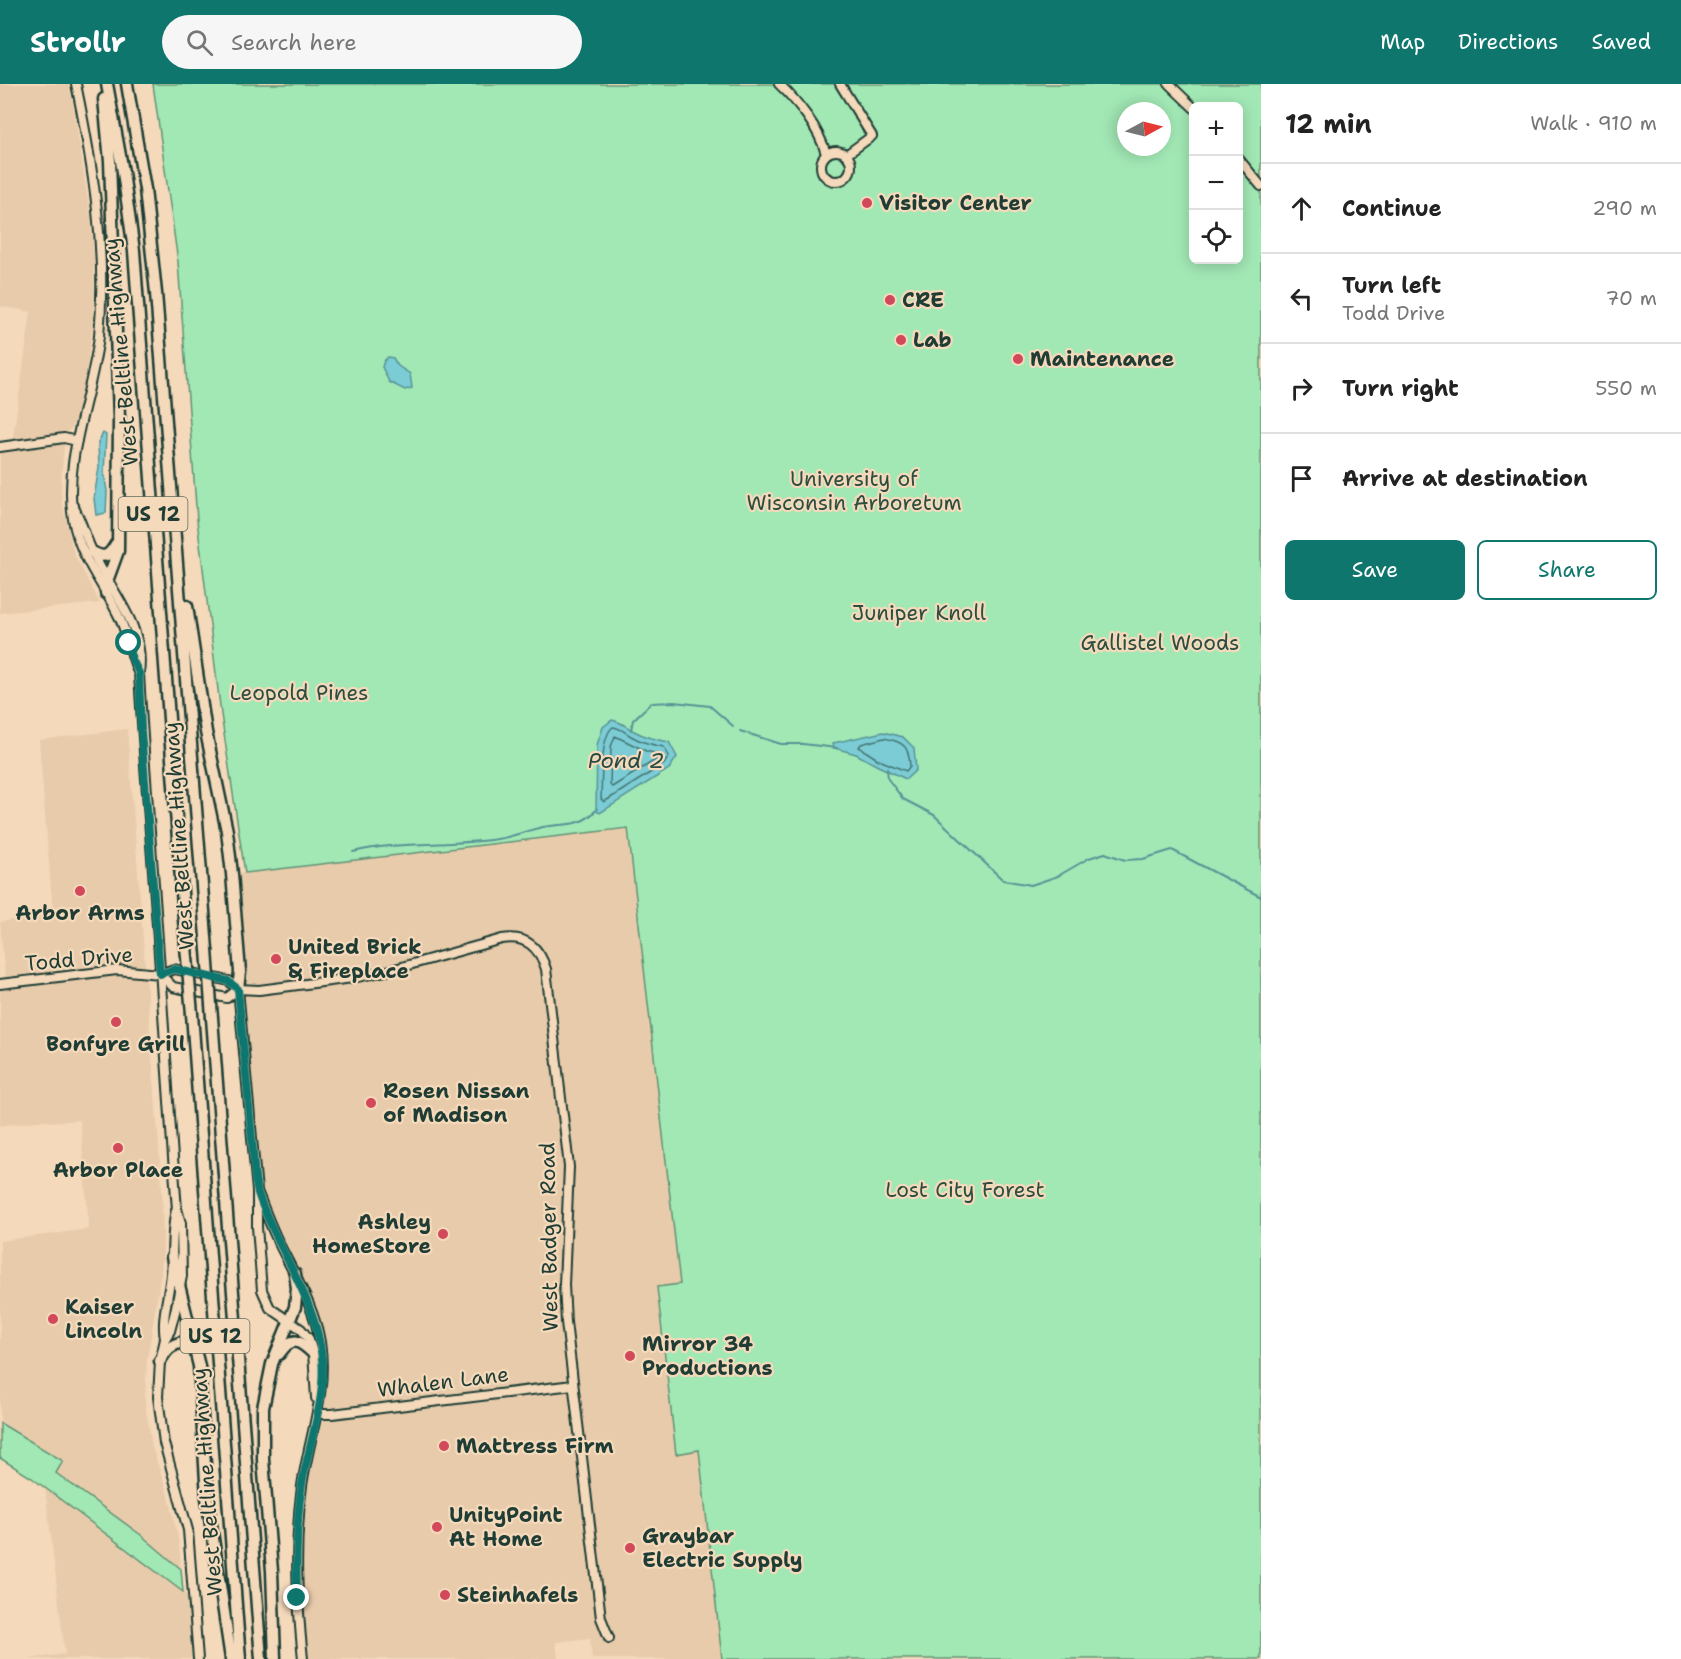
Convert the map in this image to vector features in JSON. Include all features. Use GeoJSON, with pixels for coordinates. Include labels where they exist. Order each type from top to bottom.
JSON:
{"type":"FeatureCollection","features":[{"type":"Feature","properties":{"kind":"highway"},"geometry":{"type":"LineString","coordinates":[[105,84],[118,395],[118,541],[114,565],[107,579],[106,593]]}},
{"type":"Feature","properties":{"kind":"highway","name":"West Beltline Highway"},"geometry":{"type":"LineString","coordinates":[[105,84],[123,172],[135,262],[240,1659]]}},
{"type":"Feature","properties":{"kind":"highway","name":"West Beltline Highway"},"geometry":{"type":"LineString","coordinates":[[127,84],[152,243],[261,1659]]}},
{"type":"Feature","properties":{"kind":"highway"},"geometry":{"type":"LineString","coordinates":[[174,516],[200,696],[229,848],[240,972],[238,989]]}},
{"type":"Feature","properties":{"kind":"highway"},"geometry":{"type":"LineString","coordinates":[[92,552],[105,557],[110,555],[118,541]]}},
{"type":"Feature","properties":{"kind":"highway"},"geometry":{"type":"LineString","coordinates":[[172,1257],[197,1350],[202,1384],[207,1498],[231,1659]]}},
{"type":"Feature","properties":{"kind":"highway"},"geometry":{"type":"LineString","coordinates":[[275,1659],[273,1590],[262,1429],[265,1392],[272,1364],[297,1298],[295,1274]]}},
{"type":"Feature","properties":{"kind":"highway"},"geometry":{"type":"LineString","coordinates":[[160,1361],[165,1351],[174,1344],[184,1342],[197,1350]]}},
{"type":"Feature","properties":{"kind":"highway"},"geometry":{"type":"LineString","coordinates":[[272,1364],[289,1342],[302,1343],[314,1353]]}},
{"type":"Feature","properties":{"kind":"street"},"geometry":{"type":"LineString","coordinates":[[76,84],[98,226],[102,289],[94,366],[73,456],[72,517],[87,561],[122,622],[132,659],[139,673]]}},
{"type":"Feature","properties":{"kind":"street"},"geometry":{"type":"LineString","coordinates":[[778,84],[804,112],[826,154]]}},
{"type":"Feature","properties":{"kind":"street"},"geometry":{"type":"LineString","coordinates":[[840,84],[872,136],[846,156]]}},
{"type":"Feature","properties":{"kind":"street"},"geometry":{"type":"LineString","coordinates":[[1169,84],[1189,103]]}},
{"type":"Feature","properties":{"kind":"street"},"geometry":{"type":"LineString","coordinates":[[834,151],[846,156],[850,164],[845,178],[836,181],[827,178],[821,171],[821,162],[826,154],[834,151]]}},
{"type":"Feature","properties":{"kind":"street"},"geometry":{"type":"LineString","coordinates":[[1243,163],[1261,186]]}},
{"type":"Feature","properties":{"kind":"street"},"geometry":{"type":"LineString","coordinates":[[0,447],[64,438],[77,441]]}},
{"type":"Feature","properties":{"kind":"street"},"geometry":{"type":"LineString","coordinates":[[72,504],[92,552],[126,611],[141,662],[139,673],[141,731],[177,1209],[181,1223],[182,1242],[180,1291],[160,1361],[158,1384],[160,1420],[188,1530],[198,1659]]}},
{"type":"Feature","properties":{"kind":"street","name":"Todd Drive"},"geometry":{"type":"LineString","coordinates":[[0,984],[117,970],[160,974],[174,969],[228,981],[238,989],[259,990],[353,978],[513,937],[523,939],[533,945]]}},
{"type":"Feature","properties":{"kind":"street","name":"West Badger Road"},"geometry":{"type":"LineString","coordinates":[[533,945],[542,956],[546,969],[569,1167],[564,1285],[573,1384],[601,1618],[609,1638]]}},
{"type":"Feature","properties":{"kind":"street","name":"Todd Drive"},"geometry":{"type":"LineString","coordinates":[[160,974],[173,987],[227,998],[238,989]]}},
{"type":"Feature","properties":{"kind":"street"},"geometry":{"type":"LineString","coordinates":[[238,989],[257,1191],[257,1227],[262,1290],[270,1308],[301,1329],[309,1339],[314,1353],[317,1414]]}},
{"type":"Feature","properties":{"kind":"street"},"geometry":{"type":"LineString","coordinates":[[257,1191],[315,1320],[320,1341],[322,1384],[302,1484],[298,1520],[296,1569],[303,1659]]}},
{"type":"Feature","properties":{"kind":"street"},"geometry":{"type":"LineString","coordinates":[[165,1339],[163,1329],[172,1257],[173,1223],[177,1209]]}},
{"type":"Feature","properties":{"kind":"street","name":"Whalen Lane"},"geometry":{"type":"LineString","coordinates":[[317,1414],[573,1384]]}},
{"type":"Feature","properties":{"kind":"shaded area"},"geometry":{"type":"Polygon","coordinates":[[[0,84],[69,84],[73,104],[91,219],[94,298],[92,332],[84,384],[75,421],[71,429],[65,433],[61,482],[62,503],[74,554],[100,603],[0,613],[0,440],[13,438],[31,312],[0,306],[0,84]]]}},
{"type":"Feature","properties":{"kind":"shaded area"},"geometry":{"type":"Polygon","coordinates":[[[127,729],[162,1186],[163,1250],[147,1361],[145,1403],[152,1447],[170,1501],[179,1543],[181,1569],[141,1535],[56,1472],[63,1461],[0,1423],[0,1241],[89,1229],[80,1120],[50,1122],[45,1120],[0,1126],[0,990],[6,989],[0,922],[53,914],[39,740],[127,729]]]}},
{"type":"Feature","properties":{"kind":"shaded area"},"geometry":{"type":"Polygon","coordinates":[[[628,828],[680,1285],[657,1288],[676,1453],[699,1450],[722,1659],[592,1659],[590,1638],[556,1642],[558,1659],[303,1659],[299,1510],[322,1385],[315,1320],[257,1191],[232,874],[628,828]]]}},
{"type":"Feature","properties":{"kind":"shaded area"},"geometry":{"type":"Polygon","coordinates":[[[45,1487],[187,1595],[192,1659],[29,1659],[65,1654],[45,1487]]]}},
{"type":"Feature","properties":{"kind":"green space","name":"University of Wisconsin Arboretum"},"geometry":{"type":"Polygon","coordinates":[[[153,84],[1261,84],[1261,1659],[722,1659],[699,1450],[676,1454],[657,1287],[680,1284],[628,828],[245,873],[221,714],[197,520],[178,262],[153,84]]]}},
{"type":"Feature","properties":{"kind":"green space"},"geometry":{"type":"Polygon","coordinates":[[[0,1423],[63,1461],[56,1473],[141,1535],[181,1569],[183,1592],[32,1478],[0,1458],[0,1423]]]}},
{"type":"Feature","properties":{"kind":"water"},"geometry":{"type":"Polygon","coordinates":[[[388,357],[393,358],[398,366],[410,374],[412,388],[405,390],[389,382],[382,367],[388,357]]]}},
{"type":"Feature","properties":{"kind":"water"},"geometry":{"type":"Polygon","coordinates":[[[103,433],[106,435],[104,473],[107,491],[106,513],[96,515],[94,498],[99,467],[98,443],[103,433]]]}},
{"type":"Feature","properties":{"kind":"water","name":"Pond 2"},"geometry":{"type":"Polygon","coordinates":[[[612,720],[642,735],[669,742],[677,757],[669,769],[600,813],[596,811],[597,745],[603,727],[612,720]]]}},
{"type":"Feature","properties":{"kind":"water"},"geometry":{"type":"Polygon","coordinates":[[[883,732],[903,737],[914,748],[916,770],[906,779],[856,754],[834,748],[833,743],[883,732]]]}},
{"type":"Feature","properties":{"kind":"waterway"},"geometry":{"type":"LineString","coordinates":[[631,730],[633,720],[651,703],[674,702],[710,706],[733,726]]}},
{"type":"Feature","properties":{"kind":"waterway"},"geometry":{"type":"LineString","coordinates":[[740,731],[781,744],[837,748]]}},
{"type":"Feature","properties":{"kind":"waterway"},"geometry":{"type":"LineString","coordinates":[[887,768],[888,779],[903,799],[934,815],[1003,880],[1031,885],[1058,876],[1089,858],[1105,853],[1125,860],[1143,859],[1172,850],[1261,897]]}},
{"type":"Feature","properties":{"kind":"waterway"},"geometry":{"type":"LineString","coordinates":[[353,852],[390,846],[503,838],[543,827],[579,822],[597,809]]}},
{"type":"Feature","properties":{"kind":"place","name":"Visitor Center"},"geometry":{"type":"Point","coordinates":[867,203]}},
{"type":"Feature","properties":{"kind":"place","name":"CRE"},"geometry":{"type":"Point","coordinates":[890,300]}},
{"type":"Feature","properties":{"kind":"place","name":"Lab"},"geometry":{"type":"Point","coordinates":[901,340]}},
{"type":"Feature","properties":{"kind":"place","name":"Maintenance"},"geometry":{"type":"Point","coordinates":[1018,359]}},
{"type":"Feature","properties":{"kind":"place","name":"Arbor Arms"},"geometry":{"type":"Point","coordinates":[80,891]}},
{"type":"Feature","properties":{"kind":"place","name":"United Brick & Fireplace"},"geometry":{"type":"Point","coordinates":[276,959]}},
{"type":"Feature","properties":{"kind":"place","name":"Bonfyre Grill"},"geometry":{"type":"Point","coordinates":[116,1022]}},
{"type":"Feature","properties":{"kind":"place","name":"Rosen Nissan of Madison"},"geometry":{"type":"Point","coordinates":[371,1103]}},
{"type":"Feature","properties":{"kind":"place","name":"Arbor Place"},"geometry":{"type":"Point","coordinates":[118,1148]}},
{"type":"Feature","properties":{"kind":"place","name":"Ashley HomeStore"},"geometry":{"type":"Point","coordinates":[443,1234]}},
{"type":"Feature","properties":{"kind":"place","name":"Kaiser Lincoln"},"geometry":{"type":"Point","coordinates":[53,1319]}},
{"type":"Feature","properties":{"kind":"place","name":"Mirror 34 Productions"},"geometry":{"type":"Point","coordinates":[630,1356]}},
{"type":"Feature","properties":{"kind":"place","name":"Mattress Firm"},"geometry":{"type":"Point","coordinates":[444,1446]}},
{"type":"Feature","properties":{"kind":"place","name":"UnityPoint At Home"},"geometry":{"type":"Point","coordinates":[437,1527]}},
{"type":"Feature","properties":{"kind":"place","name":"Graybar Electric Supply"},"geometry":{"type":"Point","coordinates":[630,1548]}},
{"type":"Feature","properties":{"kind":"place","name":"Steinhafels"},"geometry":{"type":"Point","coordinates":[445,1595]}},
{"type":"Feature","properties":{"kind":"route"},"geometry":{"type":"LineString","coordinates":[[129,643],[132,659],[139,673],[141,731],[160,974],[174,969],[228,981],[238,989],[257,1191],[275,1235],[306,1298],[320,1341],[322,1384],[305,1467],[299,1510],[296,1559],[297,1598]]}},
{"type":"Feature","properties":{"kind":"park label","name":"Juniper Knoll"},"geometry":{"type":"Point","coordinates":[919,613]}},
{"type":"Feature","properties":{"kind":"park label","name":"Gallistel Woods"},"geometry":{"type":"Point","coordinates":[1160,643]}},
{"type":"Feature","properties":{"kind":"park label","name":"Leopold Pines"},"geometry":{"type":"Point","coordinates":[299,693]}},
{"type":"Feature","properties":{"kind":"park label","name":"Lost City Forest"},"geometry":{"type":"Point","coordinates":[965,1190]}}]}
